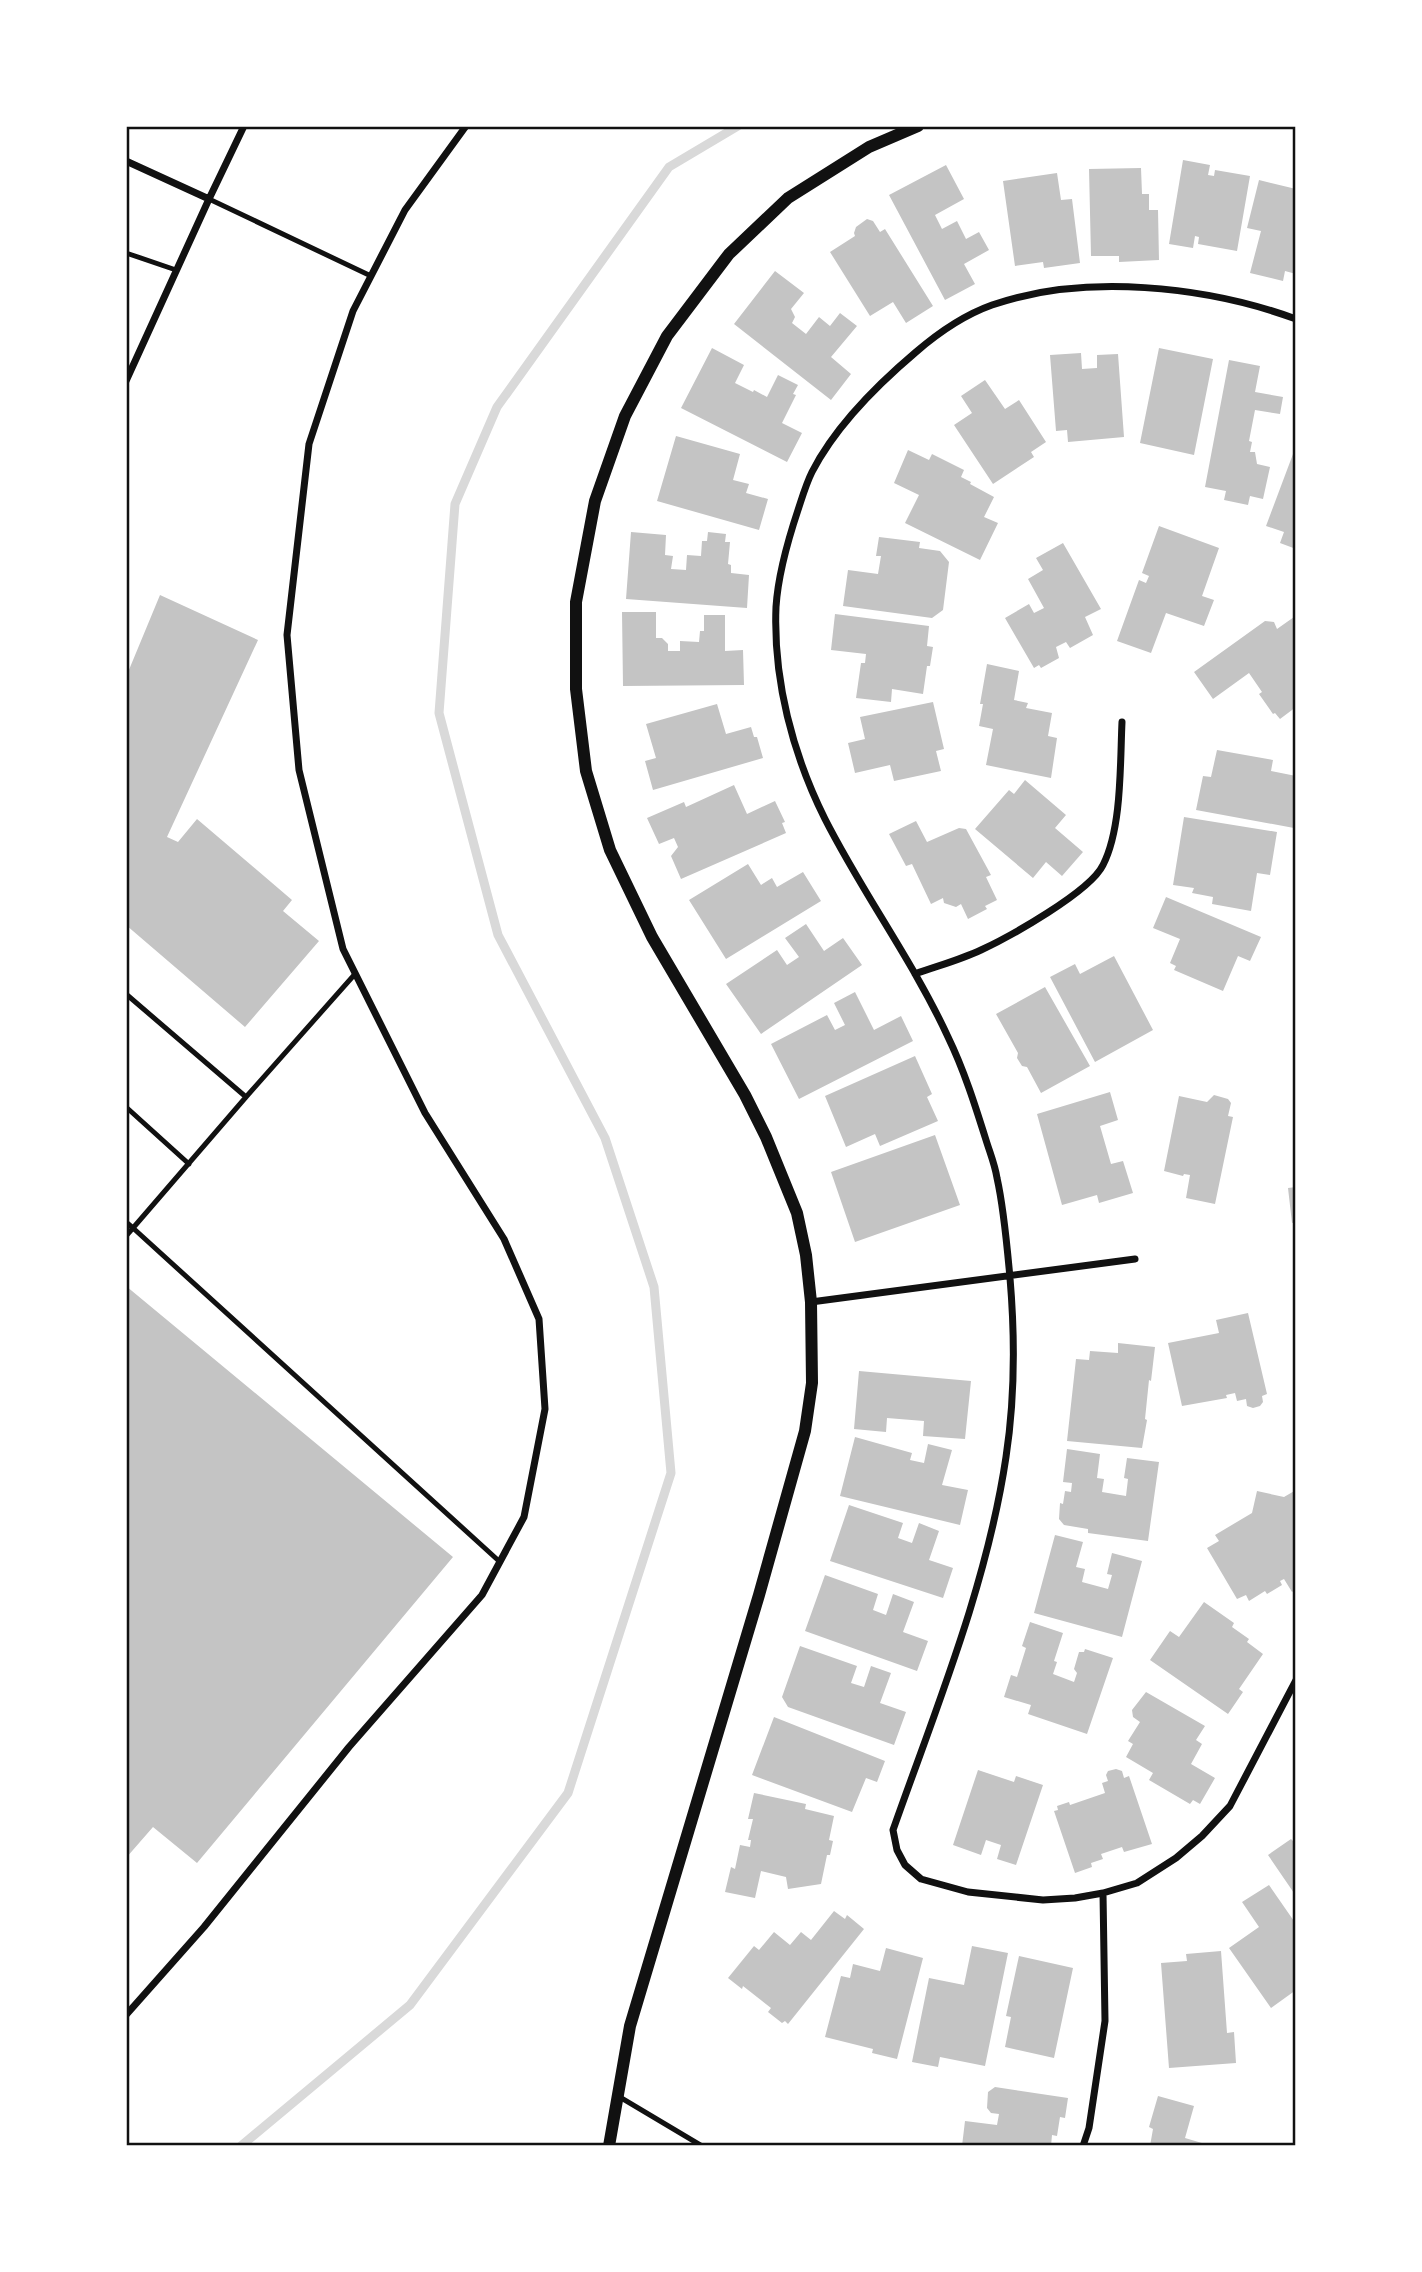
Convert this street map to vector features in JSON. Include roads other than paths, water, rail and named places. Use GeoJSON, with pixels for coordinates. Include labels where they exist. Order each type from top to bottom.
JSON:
{"type":"FeatureCollection","features":[{"type":"Feature","properties":{"kind":"street"},"geometry":{"type":"LineString","coordinates":[[126,381],[244,126]]}},
{"type":"Feature","properties":{"kind":"street"},"geometry":{"type":"LineString","coordinates":[[126,2015],[204,1927],[349,1747],[482,1595],[524,1517],[545,1409],[539,1319],[504,1239],[425,1113],[343,949],[299,769],[287,635],[309,444],[353,312],[405,211],[466,126]]}},
{"type":"Feature","properties":{"kind":"street"},"geometry":{"type":"LineString","coordinates":[[609,2146],[629,2026],[759,1595],[805,1431],[812,1383],[811,1302],[806,1255],[796,1213],[766,1137],[745,1095],[652,937],[610,850],[586,771],[576,689],[576,602],[595,501],[625,416],[667,336],[729,254],[788,198],[869,147],[918,126]]}},
{"type":"Feature","properties":{"kind":"street"},"geometry":{"type":"LineString","coordinates":[[126,161],[209,199]]}},
{"type":"Feature","properties":{"kind":"street"},"geometry":{"type":"LineString","coordinates":[[1296,319],[1205,293],[1123,287],[1048,290],[989,306],[936,334],[891,373],[845,423],[811,474],[790,535],[776,603],[777,664],[795,746],[823,816],[871,903],[915,974],[948,1037],[970,1089],[998,1179],[1010,1277],[1013,1365],[1006,1456],[986,1555],[893,1830],[897,1850],[905,1865],[921,1879],[968,1892],[1043,1900],[1103,1893],[1137,1883],[1176,1858],[1202,1836],[1230,1806],[1296,1680]]}},
{"type":"Feature","properties":{"kind":"street"},"geometry":{"type":"LineString","coordinates":[[915,974],[980,951],[1045,914],[1089,883],[1103,866],[1116,821],[1122,722]]}},
{"type":"Feature","properties":{"kind":"street"},"geometry":{"type":"LineString","coordinates":[[811,1302],[1135,1259]]}},
{"type":"Feature","properties":{"kind":"street"},"geometry":{"type":"LineString","coordinates":[[1083,2146],[1089,2128],[1105,2021],[1103,1893]]}},
{"type":"Feature","properties":{"kind":"lane"},"geometry":{"type":"LineString","coordinates":[[209,199],[371,276]]}},
{"type":"Feature","properties":{"kind":"lane"},"geometry":{"type":"LineString","coordinates":[[126,253],[176,270]]}},
{"type":"Feature","properties":{"kind":"lane"},"geometry":{"type":"LineString","coordinates":[[126,1236],[355,974]]}},
{"type":"Feature","properties":{"kind":"lane"},"geometry":{"type":"LineString","coordinates":[[126,994],[246,1097]]}},
{"type":"Feature","properties":{"kind":"lane"},"geometry":{"type":"LineString","coordinates":[[126,1107],[189,1164]]}},
{"type":"Feature","properties":{"kind":"lane"},"geometry":{"type":"LineString","coordinates":[[126,1223],[500,1562]]}},
{"type":"Feature","properties":{"kind":"lane"},"geometry":{"type":"LineString","coordinates":[[618,2096],[702,2146]]}},
{"type":"Feature","properties":{"kind":"waterway"},"geometry":{"type":"LineString","coordinates":[[241,2146],[410,2005],[568,1793],[671,1473],[654,1287],[605,1138],[498,935],[439,713],[455,504],[497,407],[669,167],[738,126]]}}]}
